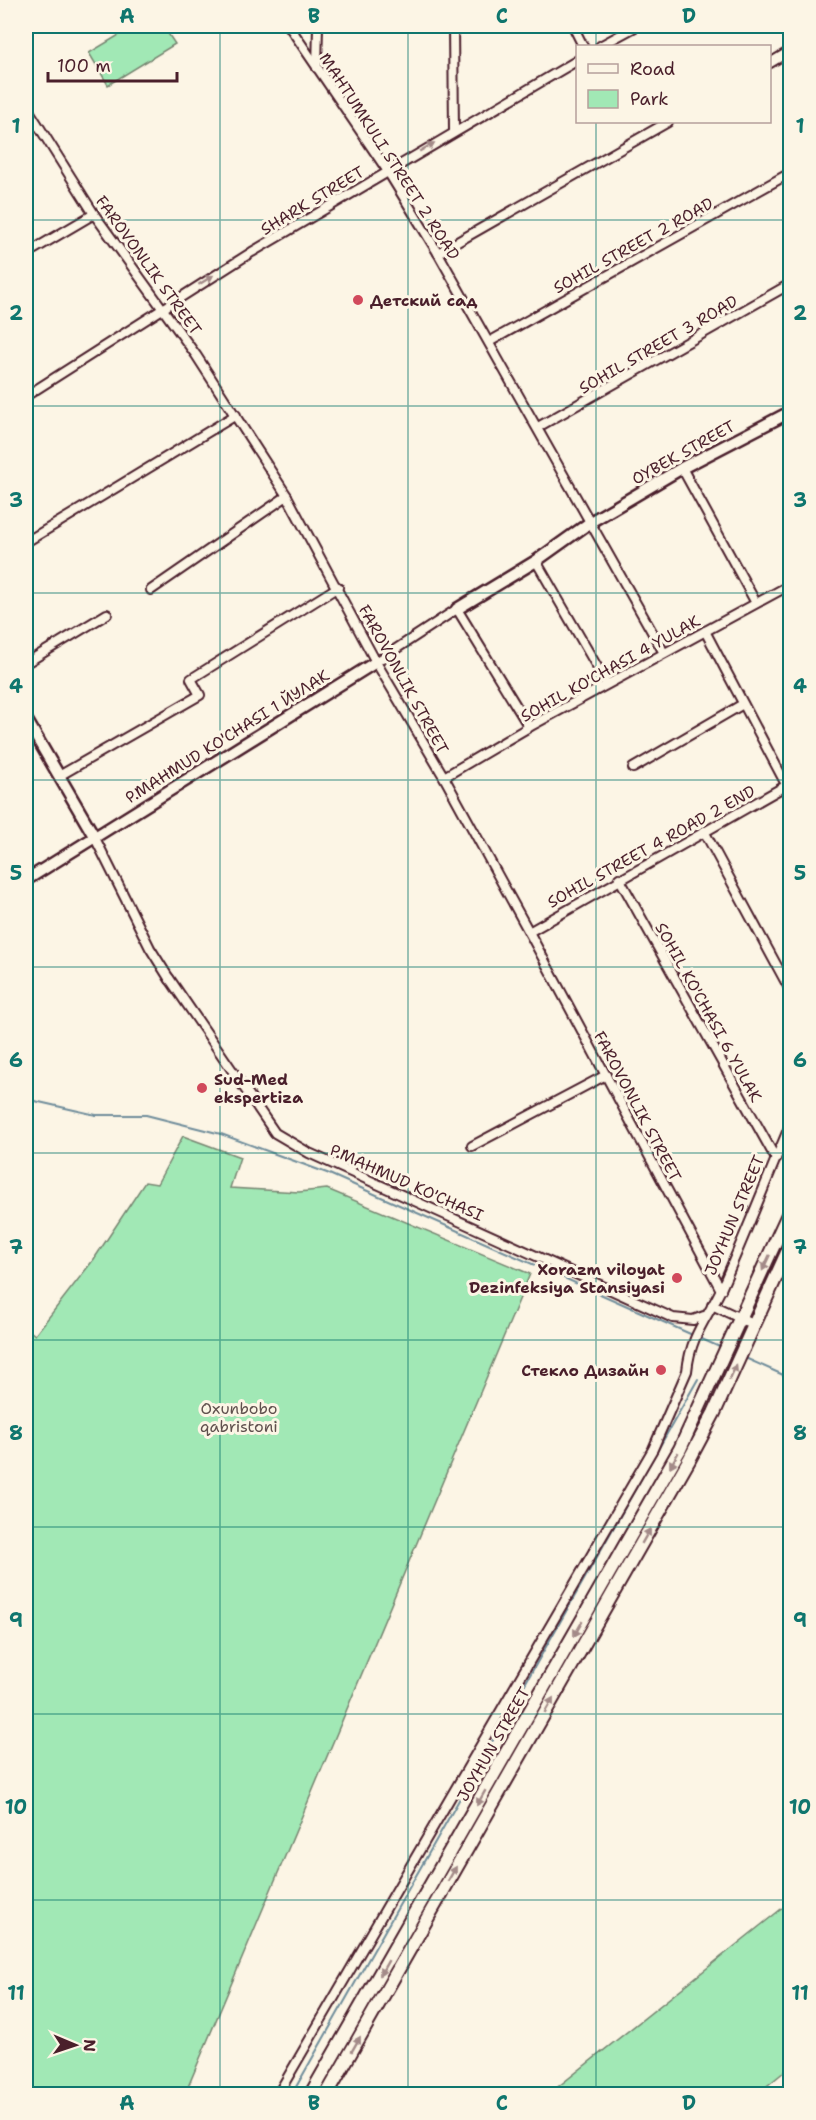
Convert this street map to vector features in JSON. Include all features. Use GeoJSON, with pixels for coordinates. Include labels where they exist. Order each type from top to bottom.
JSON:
{"type":"FeatureCollection","features":[{"type":"Feature","properties":{"kind":"main road"},"geometry":{"type":"LineString","coordinates":[[739,1322],[790,1210]]}},
{"type":"Feature","properties":{"kind":"main road"},"geometry":{"type":"LineString","coordinates":[[753,1328],[790,1246]]}},
{"type":"Feature","properties":{"kind":"main road","name":"JOYHUN STREET"},"geometry":{"type":"LineString","coordinates":[[311,2094],[701,1408],[739,1322]]}},
{"type":"Feature","properties":{"kind":"main road","name":"JOYHUN STREET"},"geometry":{"type":"LineString","coordinates":[[327,2094],[714,1413],[753,1328]]}},
{"type":"Feature","properties":{"kind":"street","name":"MAHTUMKULI STREET 2 ROAD"},"geometry":{"type":"LineString","coordinates":[[289,26],[387,170],[438,253],[592,521]]}},
{"type":"Feature","properties":{"kind":"street"},"geometry":{"type":"LineString","coordinates":[[317,68],[318,26]]}},
{"type":"Feature","properties":{"kind":"street"},"geometry":{"type":"LineString","coordinates":[[453,26],[454,131]]}},
{"type":"Feature","properties":{"kind":"street"},"geometry":{"type":"LineString","coordinates":[[573,26],[582,45]]}},
{"type":"Feature","properties":{"kind":"street"},"geometry":{"type":"LineString","coordinates":[[602,45],[637,26]]}},
{"type":"Feature","properties":{"kind":"street"},"geometry":{"type":"LineString","coordinates":[[771,62],[790,51]]}},
{"type":"Feature","properties":{"kind":"street","name":"SHARK STREET"},"geometry":{"type":"LineString","coordinates":[[26,396],[387,170],[576,61]]}},
{"type":"Feature","properties":{"kind":"street","name":"FAROVONLIK STREET"},"geometry":{"type":"LineString","coordinates":[[26,106],[94,214],[160,311],[236,415],[287,496],[338,586],[376,662],[444,777],[530,932],[721,1290]]}},
{"type":"Feature","properties":{"kind":"street"},"geometry":{"type":"LineString","coordinates":[[438,253],[666,123]]}},
{"type":"Feature","properties":{"kind":"street"},"geometry":{"type":"LineString","coordinates":[[26,131],[37,124]]}},
{"type":"Feature","properties":{"kind":"street","name":"SOHIL STREET 2 ROAD"},"geometry":{"type":"LineString","coordinates":[[489,342],[790,172]]}},
{"type":"Feature","properties":{"kind":"street"},"geometry":{"type":"LineString","coordinates":[[26,254],[94,214]]}},
{"type":"Feature","properties":{"kind":"street","name":"SOHIL STREET 3 ROAD"},"geometry":{"type":"LineString","coordinates":[[538,428],[790,284]]}},
{"type":"Feature","properties":{"kind":"street","name":"OYBEK STREET"},"geometry":{"type":"LineString","coordinates":[[376,662],[536,561],[592,521],[682,468],[790,412]]}},
{"type":"Feature","properties":{"kind":"street"},"geometry":{"type":"LineString","coordinates":[[26,542],[236,415]]}},
{"type":"Feature","properties":{"kind":"street"},"geometry":{"type":"LineString","coordinates":[[682,468],[756,603]]}},
{"type":"Feature","properties":{"kind":"street"},"geometry":{"type":"LineString","coordinates":[[151,590],[287,496]]}},
{"type":"Feature","properties":{"kind":"street"},"geometry":{"type":"LineString","coordinates":[[592,521],[664,653]]}},
{"type":"Feature","properties":{"kind":"street"},"geometry":{"type":"LineString","coordinates":[[536,561],[607,684]]}},
{"type":"Feature","properties":{"kind":"street","name":"SOHIL KO'CHASI 4 YULAK"},"geometry":{"type":"LineString","coordinates":[[444,777],[529,727],[790,585]]}},
{"type":"Feature","properties":{"kind":"street"},"geometry":{"type":"LineString","coordinates":[[59,776],[200,695],[191,679],[338,586]]}},
{"type":"Feature","properties":{"kind":"street"},"geometry":{"type":"LineString","coordinates":[[457,609],[529,727]]}},
{"type":"Feature","properties":{"kind":"street"},"geometry":{"type":"LineString","coordinates":[[26,663],[106,614]]}},
{"type":"Feature","properties":{"kind":"street"},"geometry":{"type":"LineString","coordinates":[[705,631],[789,788]]}},
{"type":"Feature","properties":{"kind":"street","name":"P.MAHMUD KO'CHASI 1 ЙУЛАК"},"geometry":{"type":"LineString","coordinates":[[26,879],[376,662]]}},
{"type":"Feature","properties":{"kind":"street"},"geometry":{"type":"LineString","coordinates":[[633,768],[743,704]]}},
{"type":"Feature","properties":{"kind":"street"},"geometry":{"type":"LineString","coordinates":[[26,719],[94,836]]}},
{"type":"Feature","properties":{"kind":"street","name":"SOHIL STREET 4 ROAD 2 END"},"geometry":{"type":"LineString","coordinates":[[530,932],[619,878],[789,788]]}},
{"type":"Feature","properties":{"kind":"street"},"geometry":{"type":"LineString","coordinates":[[704,831],[790,990]]}},
{"type":"Feature","properties":{"kind":"street","name":"P.MAHMUD KO'CHASI"},"geometry":{"type":"LineString","coordinates":[[94,836],[150,948],[274,1141]]}},
{"type":"Feature","properties":{"kind":"street","name":"SOHIL KO'CHASI 6 YULAK"},"geometry":{"type":"LineString","coordinates":[[619,878],[776,1159]]}},
{"type":"Feature","properties":{"kind":"street","name":"P.MAHMUD KO'CHASI"},"geometry":{"type":"LineString","coordinates":[[169,978],[275,1133],[309,1153],[673,1318],[693,1320],[704,1316]]}},
{"type":"Feature","properties":{"kind":"street"},"geometry":{"type":"LineString","coordinates":[[472,1146],[606,1075]]}},
{"type":"Feature","properties":{"kind":"street","name":"JOYHUN STREET"},"geometry":{"type":"LineString","coordinates":[[278,2094],[653,1449],[687,1371],[688,1357],[699,1327],[721,1290],[790,1125]]}},
{"type":"Feature","properties":{"kind":"street"},"geometry":{"type":"LineString","coordinates":[[712,1305],[753,1328]]}},
{"type":"Feature","properties":{"kind":"green space"},"geometry":{"type":"Polygon","coordinates":[[[134,26],[163,26],[175,44],[108,85],[89,53],[134,26]]]}},
{"type":"Feature","properties":{"kind":"green space","name":"Oxunbobo qabristoni"},"geometry":{"type":"Polygon","coordinates":[[[183,1136],[240,1157],[230,1188],[299,1192],[327,1189],[530,1274],[185,2094],[26,2094],[26,1328],[35,1335],[94,1259],[145,1182],[157,1184],[183,1136]]]}},
{"type":"Feature","properties":{"kind":"green space"},"geometry":{"type":"Polygon","coordinates":[[[790,1902],[790,2067],[757,2094],[549,2094],[790,1902]]]}},
{"type":"Feature","properties":{"kind":"waterway"},"geometry":{"type":"LineString","coordinates":[[26,1099],[96,1115],[146,1115],[221,1134],[327,1173],[722,1348]]}},
{"type":"Feature","properties":{"kind":"waterway"},"geometry":{"type":"LineString","coordinates":[[743,1357],[790,1378]]}},
{"type":"Feature","properties":{"kind":"waterway"},"geometry":{"type":"LineString","coordinates":[[292,2094],[698,1379]]}},
{"type":"Feature","properties":{"kind":"place","name":"Детский сад"},"geometry":{"type":"Point","coordinates":[358,300]}},
{"type":"Feature","properties":{"kind":"place","name":"Sud-Med ekspertiza"},"geometry":{"type":"Point","coordinates":[202,1088]}},
{"type":"Feature","properties":{"kind":"place","name":"Xorazm viloyat Dezinfeksiya Stansiyasi"},"geometry":{"type":"Point","coordinates":[677,1278]}},
{"type":"Feature","properties":{"kind":"place","name":"Стекло Дизайн"},"geometry":{"type":"Point","coordinates":[661,1370]}}]}
